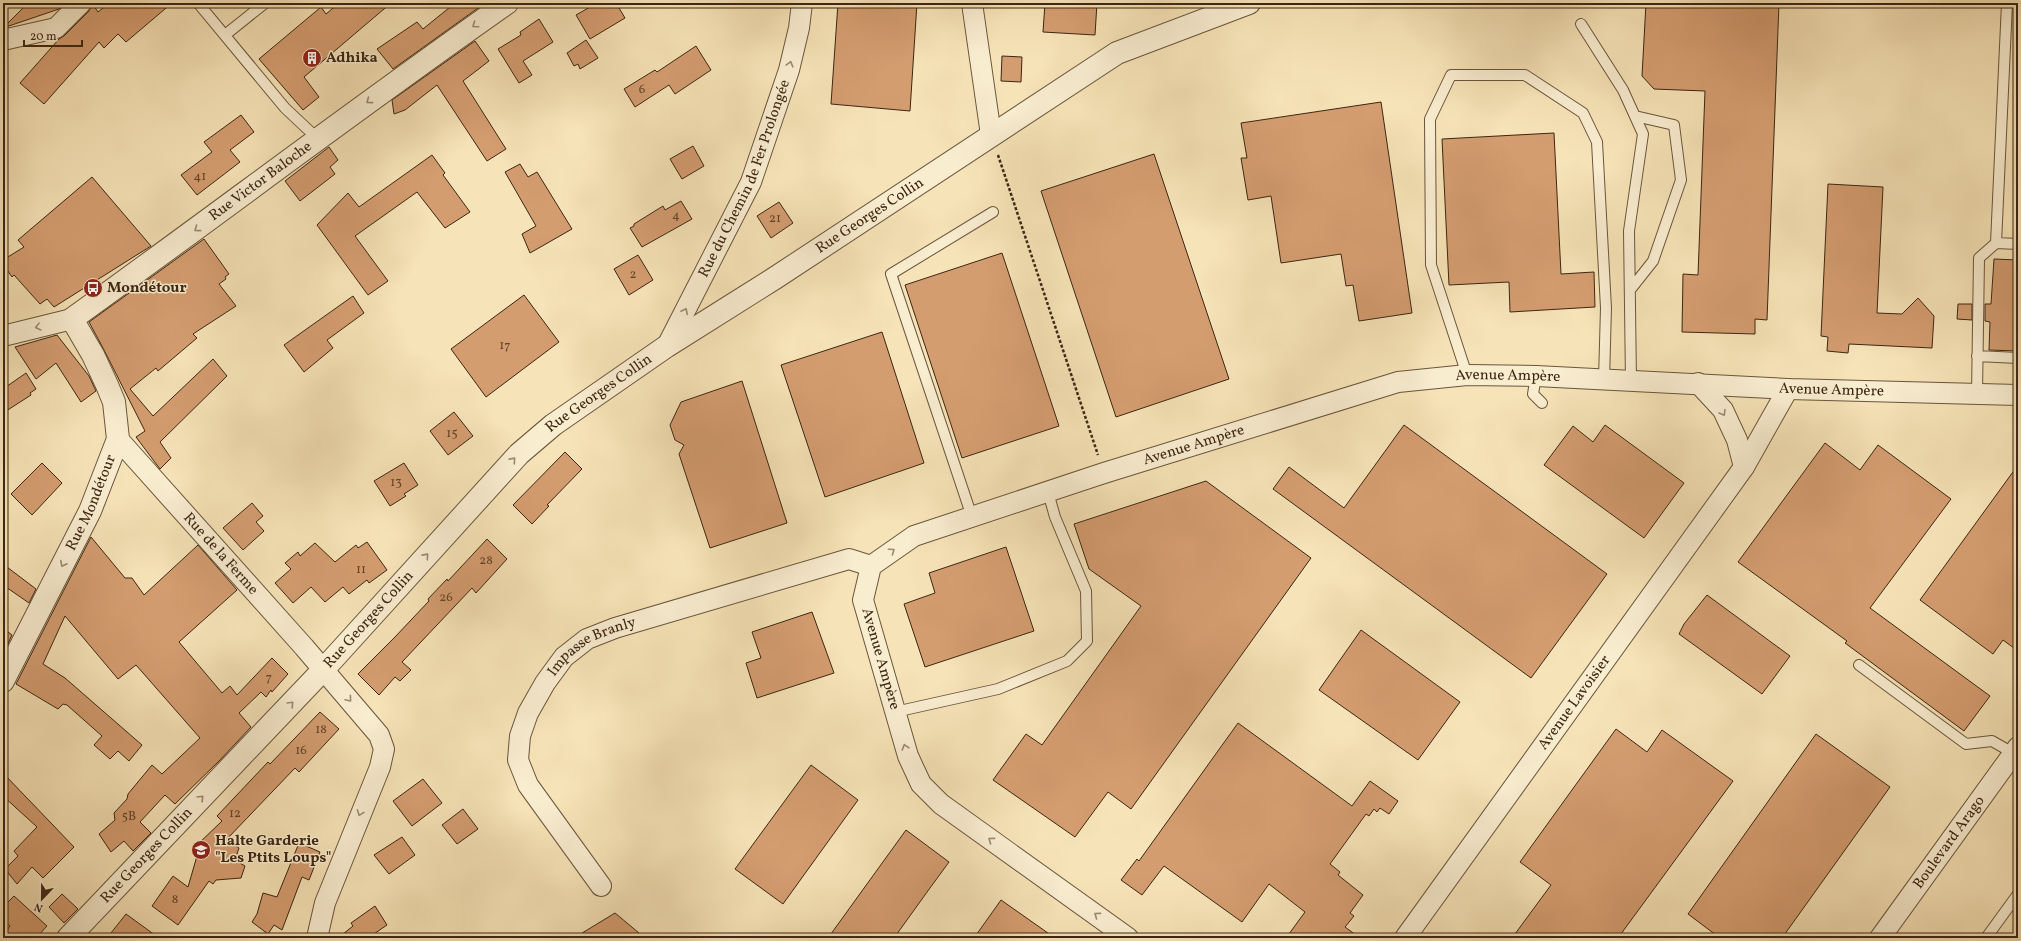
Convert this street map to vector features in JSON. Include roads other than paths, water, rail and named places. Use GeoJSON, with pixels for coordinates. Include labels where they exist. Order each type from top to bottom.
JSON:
{"type":"FeatureCollection","features":[{"type":"Feature","properties":{"kind":"street"},"geometry":{"type":"LineString","coordinates":[[3,40],[56,28],[81,3]]}},
{"type":"Feature","properties":{"kind":"street","name":"Rue Victor Baloche"},"geometry":{"type":"LineString","coordinates":[[3,336],[72,319],[383,90],[506,3]]}},
{"type":"Feature","properties":{"kind":"street","name":"Rue du Chemin de Fer Prolongée"},"geometry":{"type":"LineString","coordinates":[[667,346],[751,182],[789,70],[799,28],[802,3]]}},
{"type":"Feature","properties":{"kind":"street"},"geometry":{"type":"LineString","coordinates":[[972,3],[992,134]]}},
{"type":"Feature","properties":{"kind":"street","name":"Rue Georges Collin"},"geometry":{"type":"LineString","coordinates":[[68,938],[323,670],[519,454],[553,425],[667,346],[775,278],[1117,53],[1249,3]]}},
{"type":"Feature","properties":{"kind":"street","name":"Rue Mondétour"},"geometry":{"type":"LineString","coordinates":[[3,681],[90,511],[118,439],[114,402],[94,355],[72,319]]}},
{"type":"Feature","properties":{"kind":"street","name":"Avenue Ampère"},"geometry":{"type":"LineString","coordinates":[[1128,938],[936,799],[921,784],[908,756],[862,600],[870,566],[914,536],[1104,473],[1398,382],[1466,375],[1536,376],[1698,383],[1788,389],[2018,396]]}},
{"type":"Feature","properties":{"kind":"street"},"geometry":{"type":"LineString","coordinates":[[1698,383],[1723,410],[1737,440],[1744,466]]}},
{"type":"Feature","properties":{"kind":"street","name":"Avenue Lavoisier"},"geometry":{"type":"LineString","coordinates":[[1406,938],[1744,466],[1788,389]]}},
{"type":"Feature","properties":{"kind":"street","name":"Rue de la Ferme"},"geometry":{"type":"LineString","coordinates":[[118,439],[379,735],[384,748],[380,767],[325,902],[317,938]]}},
{"type":"Feature","properties":{"kind":"street","name":"Impasse Branly"},"geometry":{"type":"LineString","coordinates":[[601,886],[528,785],[518,760],[520,736],[528,713],[545,683],[564,658],[587,639],[614,628],[848,559],[870,566]]}},
{"type":"Feature","properties":{"kind":"street","name":"Boulevard Arago"},"geometry":{"type":"LineString","coordinates":[[1880,938],[2016,750]]}},
{"type":"Feature","properties":{"kind":"lane"},"geometry":{"type":"LineString","coordinates":[[198,3],[286,108],[318,139]]}},
{"type":"Feature","properties":{"kind":"lane"},"geometry":{"type":"LineString","coordinates":[[225,35],[265,3]]}},
{"type":"Feature","properties":{"kind":"lane"},"geometry":{"type":"LineString","coordinates":[[1996,243],[2007,3]]}},
{"type":"Feature","properties":{"kind":"lane"},"geometry":{"type":"LineString","coordinates":[[1581,24],[1623,90],[1643,134],[1629,231],[1631,381]]}},
{"type":"Feature","properties":{"kind":"lane"},"geometry":{"type":"LineString","coordinates":[[1466,375],[1431,266],[1430,119],[1451,75],[1525,75],[1583,113],[1597,142],[1606,308],[1604,380]]}},
{"type":"Feature","properties":{"kind":"lane"},"geometry":{"type":"LineString","coordinates":[[1630,290],[1653,261],[1681,180],[1674,125],[1635,116]]}},
{"type":"Feature","properties":{"kind":"lane"},"geometry":{"type":"LineString","coordinates":[[972,517],[891,274],[993,212]]}},
{"type":"Feature","properties":{"kind":"lane"},"geometry":{"type":"LineString","coordinates":[[1977,394],[1979,258],[1996,243],[2018,244]]}},
{"type":"Feature","properties":{"kind":"lane"},"geometry":{"type":"LineString","coordinates":[[1978,356],[2018,358]]}},
{"type":"Feature","properties":{"kind":"lane"},"geometry":{"type":"LineString","coordinates":[[1536,376],[1534,394],[1542,403]]}},
{"type":"Feature","properties":{"kind":"lane"},"geometry":{"type":"LineString","coordinates":[[895,712],[998,689],[1067,661],[1087,641],[1086,591],[1055,517],[1048,492]]}},
{"type":"Feature","properties":{"kind":"lane"},"geometry":{"type":"LineString","coordinates":[[1859,665],[1966,744],[1992,741],[2016,750]]}},
{"type":"Feature","properties":{"kind":"lane"},"geometry":{"type":"LineString","coordinates":[[1986,938],[2018,894]]}},
{"type":"Feature","properties":{"kind":"place","name":"Adhika"},"geometry":{"type":"Point","coordinates":[312,58]}},
{"type":"Feature","properties":{"kind":"place","name":"Mondétour"},"geometry":{"type":"Point","coordinates":[93,288]}},
{"type":"Feature","properties":{"kind":"place","name":"Halte Garderie \"Les Ptits Loups\""},"geometry":{"type":"Point","coordinates":[201,850]}}]}
